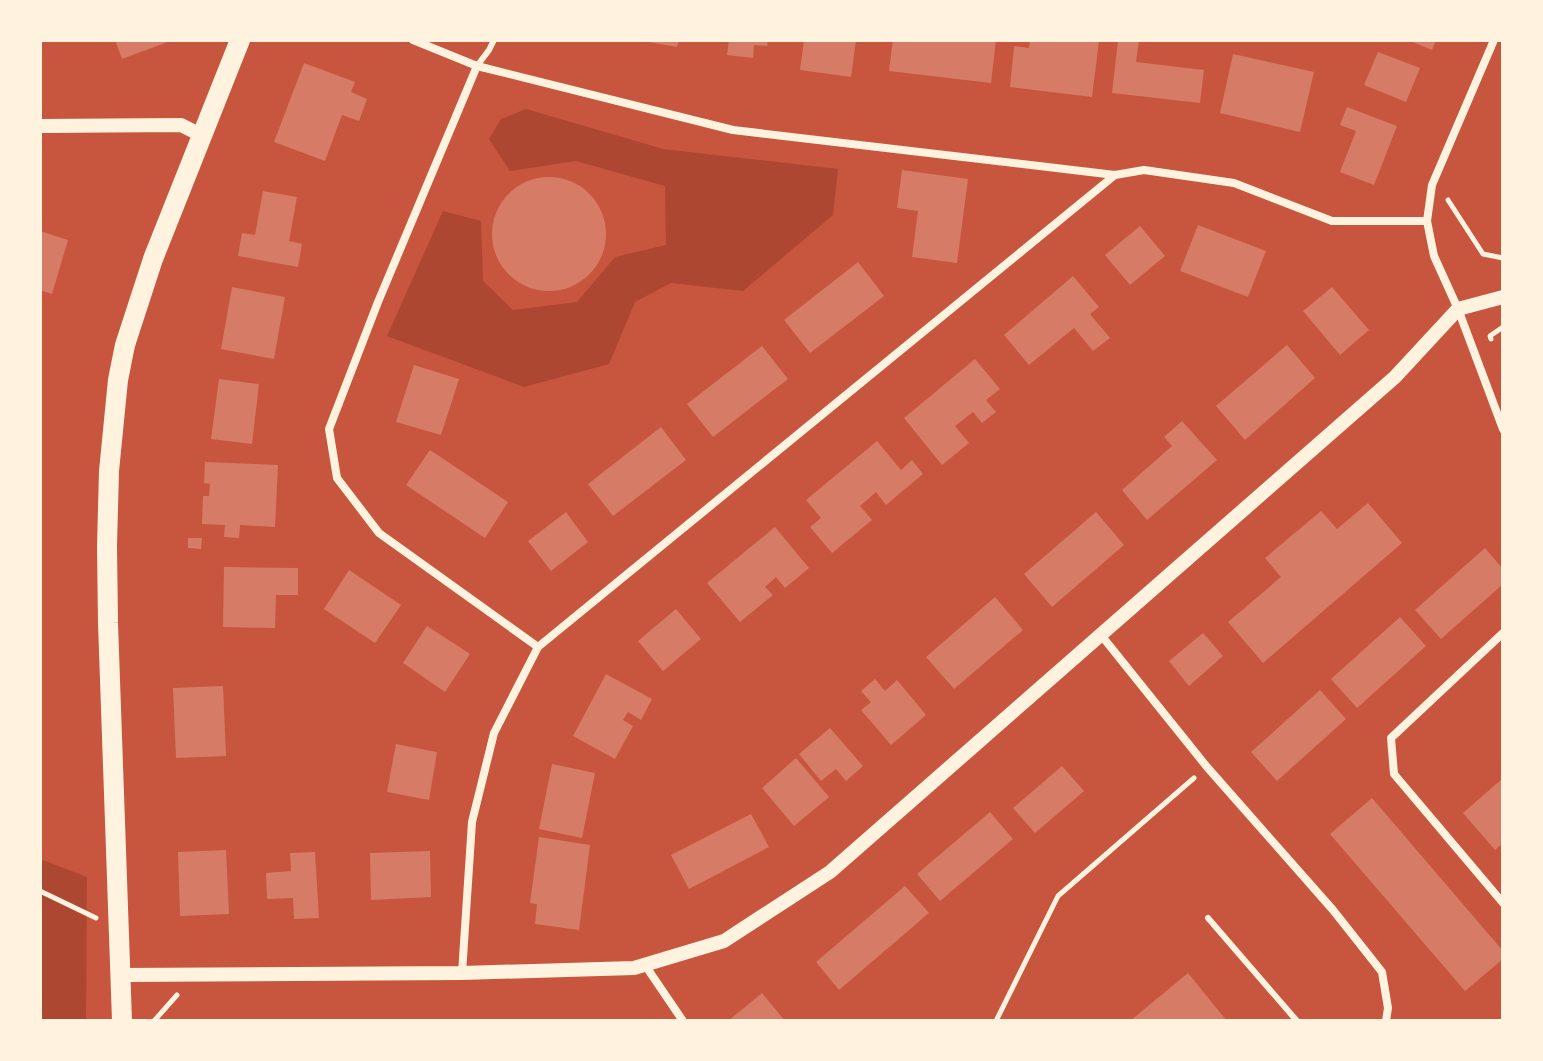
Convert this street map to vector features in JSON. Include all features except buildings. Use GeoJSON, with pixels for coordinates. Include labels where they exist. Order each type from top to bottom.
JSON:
{"type":"FeatureCollection","features":[{"type":"Feature","properties":{"kind":"main road"},"geometry":{"type":"LineString","coordinates":[[122,1021],[107,546],[112,426],[125,345],[153,259],[240,40]]}},
{"type":"Feature","properties":{"kind":"street"},"geometry":{"type":"LineString","coordinates":[[413,40],[477,66],[733,130],[1115,175],[1144,170],[1234,183],[1332,221],[1427,221]]}},
{"type":"Feature","properties":{"kind":"street"},"geometry":{"type":"LineString","coordinates":[[1494,40],[1434,179],[1427,221],[1434,256],[1458,309],[1503,429]]}},
{"type":"Feature","properties":{"kind":"street"},"geometry":{"type":"LineString","coordinates":[[477,66],[378,302],[329,429],[337,478],[379,533],[538,647]]}},
{"type":"Feature","properties":{"kind":"street"},"geometry":{"type":"LineString","coordinates":[[40,126],[181,125],[201,135]]}},
{"type":"Feature","properties":{"kind":"street"},"geometry":{"type":"LineString","coordinates":[[462,973],[472,822],[494,733],[538,647],[1115,175]]}},
{"type":"Feature","properties":{"kind":"street"},"geometry":{"type":"LineString","coordinates":[[120,975],[462,973],[634,968],[724,941],[830,872],[1395,377],[1458,309],[1503,297]]}},
{"type":"Feature","properties":{"kind":"street"},"geometry":{"type":"LineString","coordinates":[[1503,633],[1391,738],[1394,774],[1503,903]]}},
{"type":"Feature","properties":{"kind":"street"},"geometry":{"type":"LineString","coordinates":[[1101,635],[1207,767],[1333,910],[1382,972],[1388,1008],[1386,1021]]}},
{"type":"Feature","properties":{"kind":"street"},"geometry":{"type":"LineString","coordinates":[[645,965],[683,1021]]}},
{"type":"Feature","properties":{"kind":"lane"},"geometry":{"type":"LineString","coordinates":[[477,66],[494,40]]}},
{"type":"Feature","properties":{"kind":"lane"},"geometry":{"type":"LineString","coordinates":[[1208,918],[1297,1021]]}},
{"type":"Feature","properties":{"kind":"path"},"geometry":{"type":"LineString","coordinates":[[1434,179],[1483,254],[1503,258]]}},
{"type":"Feature","properties":{"kind":"path"},"geometry":{"type":"LineString","coordinates":[[1493,347],[1490,336],[1503,327]]}},
{"type":"Feature","properties":{"kind":"path"},"geometry":{"type":"LineString","coordinates":[[996,1021],[1058,896],[1207,767]]}},
{"type":"Feature","properties":{"kind":"path"},"geometry":{"type":"LineString","coordinates":[[40,891],[119,928]]}},
{"type":"Feature","properties":{"kind":"shaded area"},"geometry":{"type":"Polygon","coordinates":[[[526,109],[663,149],[838,169],[833,215],[743,291],[671,283],[635,302],[609,364],[524,387],[387,336],[443,211],[481,221],[483,281],[513,310],[577,302],[615,257],[666,245],[665,186],[576,161],[510,171],[489,139],[501,119],[526,109]]]}},
{"type":"Feature","properties":{"kind":"shaded area"},"geometry":{"type":"Polygon","coordinates":[[[40,859],[87,877],[86,1021],[40,1021],[40,859]]]}}]}
